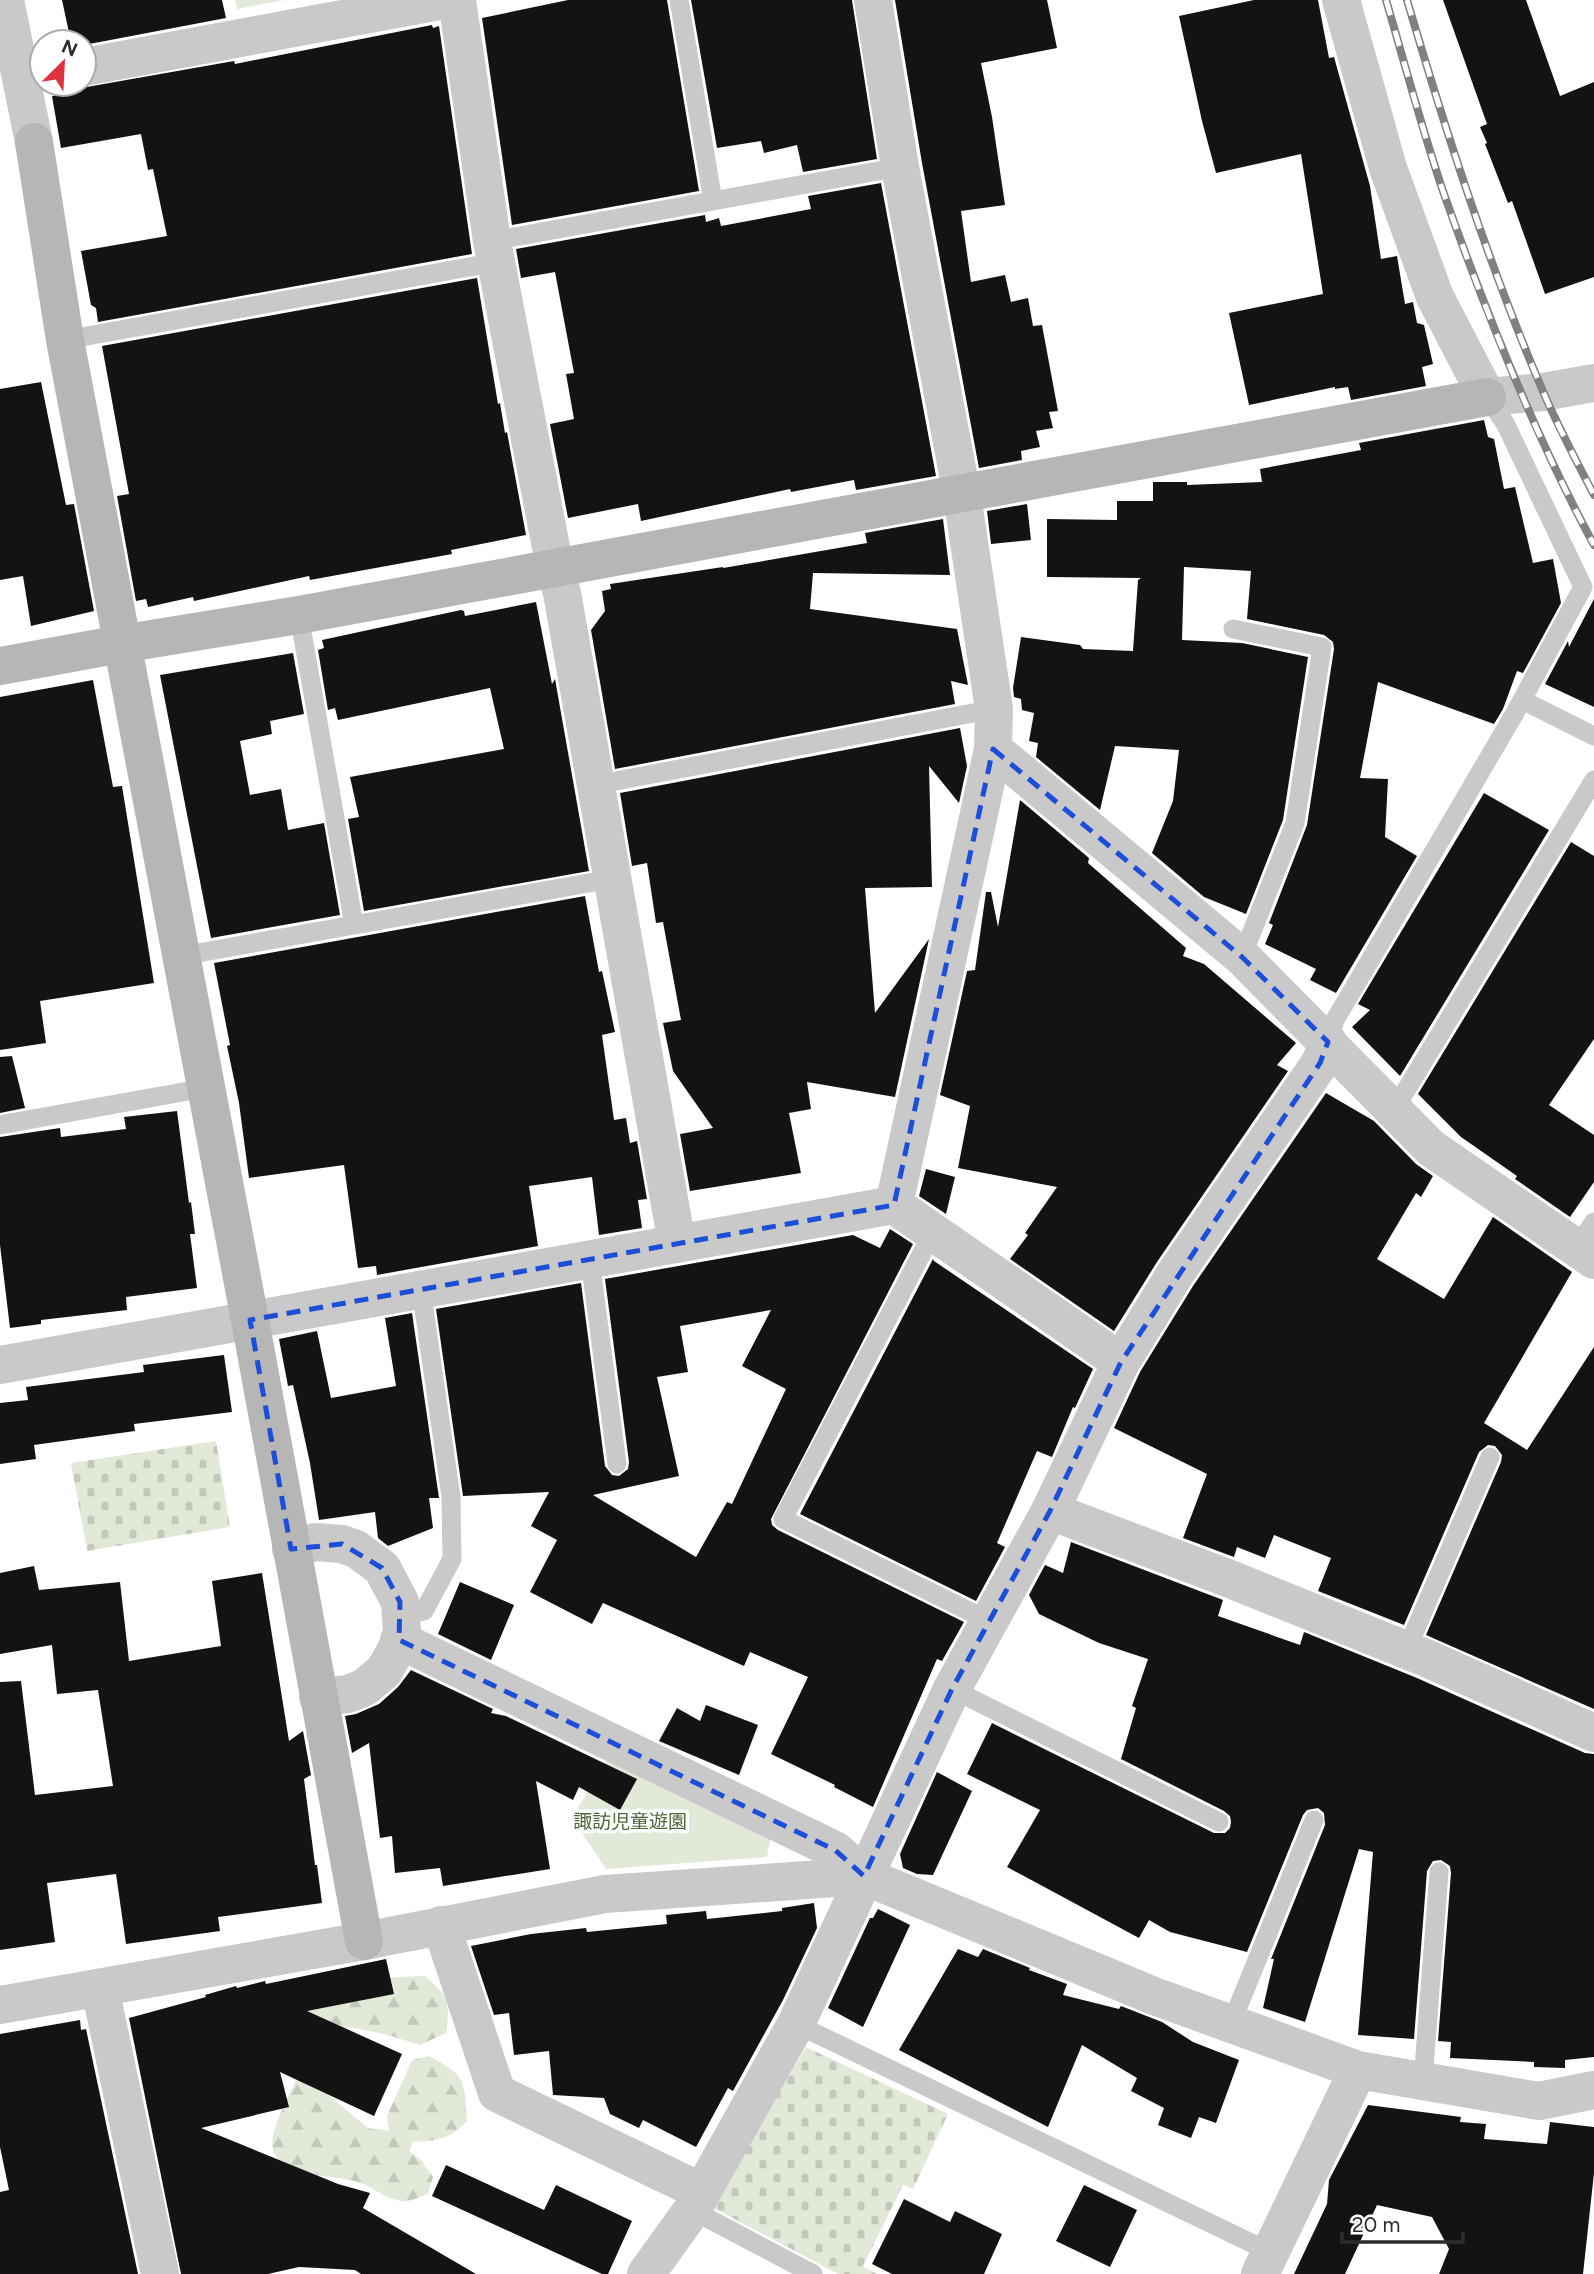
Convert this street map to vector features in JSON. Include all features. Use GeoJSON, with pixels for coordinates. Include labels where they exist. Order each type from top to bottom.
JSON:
{"type":"FeatureCollection","features":[{"type":"Feature","properties":{"kind":"street"},"geometry":{"type":"LineString","coordinates":[[5,0],[28,65]]}},
{"type":"Feature","properties":{"kind":"street"},"geometry":{"type":"LineString","coordinates":[[98,64],[445,0]]}},
{"type":"Feature","properties":{"kind":"street"},"geometry":{"type":"LineString","coordinates":[[457,0],[495,252],[562,593],[677,1244]]}},
{"type":"Feature","properties":{"kind":"street"},"geometry":{"type":"LineString","coordinates":[[873,0],[900,167],[962,495],[994,709],[993,749],[894,1205]]}},
{"type":"Feature","properties":{"kind":"street"},"geometry":{"type":"LineString","coordinates":[[1341,0],[1388,168],[1435,297],[1487,397]]}},
{"type":"Feature","properties":{"kind":"street"},"geometry":{"type":"LineString","coordinates":[[33,98],[34,142],[65,340],[364,1941]]}},
{"type":"Feature","properties":{"kind":"street"},"geometry":{"type":"LineString","coordinates":[[0,666],[299,615],[1487,397],[1542,392],[1594,383]]}},
{"type":"Feature","properties":{"kind":"street"},"geometry":{"type":"LineString","coordinates":[[993,749],[1242,957],[1431,1148],[1588,1243]]}},
{"type":"Feature","properties":{"kind":"street"},"geometry":{"type":"LineString","coordinates":[[646,2274],[697,2201],[796,2024],[951,1689],[1050,1511],[1121,1362],[1175,1273],[1320,1063],[1328,1042]]}},
{"type":"Feature","properties":{"kind":"street"},"geometry":{"type":"LineString","coordinates":[[0,1364],[894,1205],[1121,1362]]}},
{"type":"Feature","properties":{"kind":"street"},"geometry":{"type":"LineString","coordinates":[[1050,1511],[1230,1579],[1406,1651],[1594,1733]]}},
{"type":"Feature","properties":{"kind":"street"},"geometry":{"type":"LineString","coordinates":[[291,1549],[315,1542],[342,1544],[356,1549],[382,1568],[400,1602],[397,1648],[384,1671],[365,1687],[348,1694],[318,1697]]}},
{"type":"Feature","properties":{"kind":"street"},"geometry":{"type":"LineString","coordinates":[[400,1628],[835,1850],[864,1875],[1154,1996],[1358,2070],[1539,2101],[1594,2090]]}},
{"type":"Feature","properties":{"kind":"street"},"geometry":{"type":"LineString","coordinates":[[0,2005],[364,1941],[605,1894],[864,1875]]}},
{"type":"Feature","properties":{"kind":"street"},"geometry":{"type":"LineString","coordinates":[[441,1926],[497,2093],[697,2201]]}},
{"type":"Feature","properties":{"kind":"street"},"geometry":{"type":"LineString","coordinates":[[100,1989],[160,2274]]}},
{"type":"Feature","properties":{"kind":"street"},"geometry":{"type":"LineString","coordinates":[[1265,2263],[1358,2070]]}},
{"type":"Feature","properties":{"kind":"lane"},"geometry":{"type":"LineString","coordinates":[[679,0],[713,201]]}},
{"type":"Feature","properties":{"kind":"lane"},"geometry":{"type":"LineString","coordinates":[[65,340],[495,252],[713,201],[900,167]]}},
{"type":"Feature","properties":{"kind":"lane"},"geometry":{"type":"LineString","coordinates":[[1328,1042],[1335,1020],[1522,700],[1583,587],[1505,423],[1487,397]]}},
{"type":"Feature","properties":{"kind":"lane"},"geometry":{"type":"LineString","coordinates":[[299,615],[354,925]]}},
{"type":"Feature","properties":{"kind":"lane"},"geometry":{"type":"LineString","coordinates":[[1233,629],[1322,647],[1295,823],[1242,957]]}},
{"type":"Feature","properties":{"kind":"lane"},"geometry":{"type":"LineString","coordinates":[[1522,700],[1594,736]]}},
{"type":"Feature","properties":{"kind":"lane"},"geometry":{"type":"LineString","coordinates":[[595,785],[994,709]]}},
{"type":"Feature","properties":{"kind":"lane"},"geometry":{"type":"LineString","coordinates":[[1394,1110],[1594,780]]}},
{"type":"Feature","properties":{"kind":"lane"},"geometry":{"type":"LineString","coordinates":[[181,956],[611,879]]}},
{"type":"Feature","properties":{"kind":"lane"},"geometry":{"type":"LineString","coordinates":[[0,1125],[205,1088]]}},
{"type":"Feature","properties":{"kind":"lane"},"geometry":{"type":"LineString","coordinates":[[933,1232],[783,1519],[989,1620]]}},
{"type":"Feature","properties":{"kind":"lane"},"geometry":{"type":"LineString","coordinates":[[590,1260],[617,1464]]}},
{"type":"Feature","properties":{"kind":"lane"},"geometry":{"type":"LineString","coordinates":[[400,1628],[424,1611],[452,1559],[451,1497],[421,1288]]}},
{"type":"Feature","properties":{"kind":"lane"},"geometry":{"type":"LineString","coordinates":[[1406,1651],[1490,1457]]}},
{"type":"Feature","properties":{"kind":"lane"},"geometry":{"type":"LineString","coordinates":[[951,1689],[1219,1822]]}},
{"type":"Feature","properties":{"kind":"lane"},"geometry":{"type":"LineString","coordinates":[[1231,2024],[1314,1819]]}},
{"type":"Feature","properties":{"kind":"lane"},"geometry":{"type":"LineString","coordinates":[[1423,2081],[1439,1872]]}},
{"type":"Feature","properties":{"kind":"lane"},"geometry":{"type":"LineString","coordinates":[[796,2024],[1265,2263]]}},
{"type":"Feature","properties":{"kind":"lane"},"geometry":{"type":"LineString","coordinates":[[697,2201],[813,2274]]}},
{"type":"Feature","properties":{"kind":"highlighted area"},"geometry":{"type":"Polygon","coordinates":[[[993,749],[1242,957],[1328,1042],[1320,1063],[1121,1362],[1050,1511],[952,1689],[864,1876],[835,1850],[399,1640],[400,1602],[382,1568],[342,1544],[291,1549],[250,1320],[894,1205],[993,749]]]}},
{"type":"Feature","properties":{"kind":"green space"},"geometry":{"type":"Polygon","coordinates":[[[235,0],[284,0],[237,9],[235,0]]]}},
{"type":"Feature","properties":{"kind":"green space"},"geometry":{"type":"Polygon","coordinates":[[[216,1441],[230,1527],[87,1551],[71,1463],[216,1441]]]}},
{"type":"Feature","properties":{"kind":"green space","name":"諏訪児童遊園"},"geometry":{"type":"Polygon","coordinates":[[[608,1758],[771,1835],[767,1857],[606,1869],[572,1818],[608,1758]]]}},
{"type":"Feature","properties":{"kind":"green space"},"geometry":{"type":"Polygon","coordinates":[[[425,1976],[444,1995],[448,2014],[446,2033],[420,2045],[349,2027],[284,2038],[288,1994],[397,1977],[425,1976]]]}},
{"type":"Feature","properties":{"kind":"green space"},"geometry":{"type":"Polygon","coordinates":[[[806,2047],[948,2114],[913,2189],[903,2185],[863,2266],[877,2274],[838,2274],[712,2207],[806,2047]]]}},
{"type":"Feature","properties":{"kind":"green space"},"geometry":{"type":"Polygon","coordinates":[[[429,2056],[457,2074],[464,2088],[467,2121],[443,2138],[413,2142],[409,2151],[421,2160],[433,2177],[428,2194],[408,2201],[395,2200],[358,2182],[289,2167],[274,2153],[272,2146],[276,2127],[297,2078],[308,2078],[368,2128],[389,2131],[387,2116],[412,2060],[429,2056]]]}},
{"type":"Feature","properties":{"kind":"building"},"geometry":{"type":"Polygon","coordinates":[[[62,0],[222,0],[226,18],[98,42],[98,28],[68,28],[62,0]]]}},
{"type":"Feature","properties":{"kind":"building"},"geometry":{"type":"Polygon","coordinates":[[[568,0],[667,0],[699,191],[512,225],[482,18],[568,0]]]}},
{"type":"Feature","properties":{"kind":"building"},"geometry":{"type":"Polygon","coordinates":[[[691,0],[852,0],[877,159],[803,172],[797,145],[764,153],[761,141],[717,148],[691,0]]]}},
{"type":"Feature","properties":{"kind":"building"},"geometry":{"type":"Polygon","coordinates":[[[895,0],[1047,0],[1057,48],[981,63],[1005,205],[961,211],[971,282],[1005,275],[1011,302],[1028,298],[1033,326],[1042,325],[1058,411],[1049,412],[1053,428],[1036,431],[1040,447],[1021,451],[1022,460],[979,468],[922,163],[895,0]]]}},
{"type":"Feature","properties":{"kind":"building"},"geometry":{"type":"Polygon","coordinates":[[[1254,0],[1318,0],[1329,58],[1334,57],[1370,186],[1381,259],[1397,256],[1405,304],[1413,302],[1417,323],[1424,325],[1433,364],[1422,367],[1426,386],[1351,400],[1348,387],[1335,387],[1249,405],[1229,313],[1323,294],[1301,154],[1216,173],[1179,16],[1254,0]]]}},
{"type":"Feature","properties":{"kind":"building"},"geometry":{"type":"Polygon","coordinates":[[[1443,0],[1526,0],[1560,96],[1594,82],[1594,277],[1545,294],[1512,201],[1508,203],[1485,144],[1487,143],[1480,127],[1487,124],[1443,0]]]}},
{"type":"Feature","properties":{"kind":"building"},"geometry":{"type":"Polygon","coordinates":[[[432,25],[433,28],[439,26],[472,254],[98,322],[96,308],[91,305],[81,251],[167,236],[153,169],[148,170],[141,134],[61,148],[52,98],[98,98],[98,85],[234,61],[235,64],[432,25]]]}},
{"type":"Feature","properties":{"kind":"building"},"geometry":{"type":"Polygon","coordinates":[[[881,183],[936,476],[856,490],[854,480],[791,492],[790,489],[641,521],[638,504],[568,518],[550,424],[574,419],[566,374],[574,373],[555,272],[521,278],[516,249],[705,215],[706,222],[719,218],[721,226],[811,209],[808,196],[881,183]]]}},
{"type":"Feature","properties":{"kind":"building"},"geometry":{"type":"Polygon","coordinates":[[[477,278],[498,404],[500,403],[505,433],[507,432],[526,535],[451,550],[452,554],[310,580],[309,576],[194,601],[193,597],[148,607],[146,599],[136,601],[117,496],[129,494],[102,346],[477,278]]]}},
{"type":"Feature","properties":{"kind":"building"},"geometry":{"type":"Polygon","coordinates":[[[41,382],[66,505],[74,504],[94,611],[31,626],[23,576],[0,580],[0,389],[41,382]]]}},
{"type":"Feature","properties":{"kind":"building"},"geometry":{"type":"Polygon","coordinates":[[[1484,420],[1488,437],[1494,439],[1504,489],[1515,487],[1533,563],[1553,559],[1561,603],[1523,673],[1517,671],[1503,709],[1494,724],[1378,682],[1360,778],[1388,779],[1385,837],[1417,856],[1336,993],[1310,980],[1316,969],[1265,944],[1273,925],[1269,923],[1307,825],[1333,642],[1324,635],[1247,619],[1251,571],[1184,567],[1182,640],[1242,643],[1308,657],[1283,820],[1246,914],[1204,897],[1152,853],[1173,801],[1179,750],[1115,746],[1100,810],[1036,757],[1038,743],[1029,741],[1034,713],[1022,710],[1021,699],[1014,697],[1021,637],[1080,645],[1083,649],[1133,651],[1138,580],[1141,578],[1047,577],[1047,519],[1117,520],[1117,501],[1153,501],[1153,482],[1187,482],[1187,485],[1262,482],[1260,469],[1361,450],[1359,443],[1484,420]]]}},
{"type":"Feature","properties":{"kind":"building"},"geometry":{"type":"Polygon","coordinates":[[[1027,504],[1031,540],[991,544],[987,511],[1027,504]]]}},
{"type":"Feature","properties":{"kind":"building"},"geometry":{"type":"Polygon","coordinates":[[[943,519],[950,575],[813,573],[810,609],[957,629],[968,685],[951,681],[955,704],[615,769],[591,630],[605,611],[602,591],[611,589],[610,584],[867,543],[865,533],[943,519]]]}},
{"type":"Feature","properties":{"kind":"building"},"geometry":{"type":"Polygon","coordinates":[[[1594,599],[1594,707],[1545,684],[1568,641],[1569,647],[1594,599]]]}},
{"type":"Feature","properties":{"kind":"building"},"geometry":{"type":"Polygon","coordinates":[[[536,602],[552,684],[555,679],[589,871],[364,911],[348,819],[359,817],[350,777],[504,749],[490,688],[338,720],[335,708],[328,710],[318,650],[324,648],[322,640],[461,610],[465,616],[536,602]]]}},
{"type":"Feature","properties":{"kind":"building"},"geometry":{"type":"Polygon","coordinates":[[[293,653],[304,714],[270,721],[272,734],[240,741],[250,795],[281,789],[288,830],[324,823],[340,915],[211,938],[160,675],[293,653]]]}},
{"type":"Feature","properties":{"kind":"building"},"geometry":{"type":"Polygon","coordinates":[[[93,680],[113,787],[122,786],[154,983],[40,1001],[46,1043],[0,1050],[0,697],[93,680]]]}},
{"type":"Feature","properties":{"kind":"building"},"geometry":{"type":"Polygon","coordinates":[[[960,728],[967,766],[959,803],[929,766],[932,887],[865,888],[875,1013],[929,939],[895,1097],[807,1082],[811,1109],[789,1113],[801,1173],[690,1191],[680,1134],[713,1128],[673,1071],[663,1023],[681,1020],[663,922],[656,923],[647,863],[632,866],[620,793],[960,728]]]}},
{"type":"Feature","properties":{"kind":"building"},"geometry":{"type":"Polygon","coordinates":[[[1484,793],[1549,830],[1400,1076],[1352,1027],[1370,1010],[1358,1004],[1484,793]]]}},
{"type":"Feature","properties":{"kind":"building"},"geometry":{"type":"Polygon","coordinates":[[[1020,800],[1089,858],[1088,863],[1186,948],[1183,956],[1204,964],[1296,1043],[1277,1065],[1288,1071],[1157,1262],[1114,1331],[1010,1259],[1057,1187],[958,1168],[970,1106],[940,1095],[967,971],[975,970],[986,892],[991,892],[998,927],[1020,800]]]}},
{"type":"Feature","properties":{"kind":"building"},"geometry":{"type":"Polygon","coordinates":[[[1571,842],[1594,856],[1594,1039],[1549,1105],[1594,1135],[1594,1182],[1570,1217],[1461,1137],[1418,1094],[1571,842]]]}},
{"type":"Feature","properties":{"kind":"building"},"geometry":{"type":"Polygon","coordinates":[[[585,896],[599,972],[602,971],[615,1032],[602,1035],[614,1120],[626,1118],[630,1143],[637,1141],[647,1199],[638,1200],[642,1228],[599,1235],[592,1177],[529,1186],[538,1246],[377,1275],[376,1266],[358,1268],[344,1165],[249,1178],[239,1103],[227,1046],[230,1045],[214,963],[585,896]]]}},
{"type":"Feature","properties":{"kind":"building"},"geometry":{"type":"Polygon","coordinates":[[[12,1056],[25,1108],[0,1113],[0,1057],[12,1056]]]}},
{"type":"Feature","properties":{"kind":"building"},"geometry":{"type":"Polygon","coordinates":[[[1326,1093],[1374,1121],[1416,1164],[1433,1176],[1421,1197],[1416,1193],[1377,1259],[1444,1299],[1493,1217],[1572,1272],[1484,1423],[1527,1450],[1594,1347],[1594,1709],[1426,1635],[1501,1462],[1502,1455],[1495,1446],[1488,1445],[1479,1452],[1404,1625],[1318,1591],[1331,1558],[1274,1535],[1265,1558],[1237,1547],[1234,1557],[1183,1538],[1207,1474],[1114,1428],[1140,1372],[1193,1286],[1326,1093]]]}},
{"type":"Feature","properties":{"kind":"building"},"geometry":{"type":"Polygon","coordinates":[[[177,1111],[195,1234],[190,1234],[197,1288],[126,1297],[127,1310],[41,1320],[41,1324],[10,1328],[0,1245],[0,1137],[60,1128],[61,1137],[126,1129],[124,1117],[177,1111]]]}},
{"type":"Feature","properties":{"kind":"building"},"geometry":{"type":"Polygon","coordinates":[[[926,1169],[955,1177],[946,1214],[919,1196],[926,1169]]]}},
{"type":"Feature","properties":{"kind":"building"},"geometry":{"type":"Polygon","coordinates":[[[890,1229],[913,1244],[771,1519],[772,1525],[778,1530],[964,1622],[942,1661],[937,1659],[873,1807],[771,1754],[808,1677],[750,1652],[744,1666],[603,1603],[592,1624],[530,1592],[557,1540],[531,1526],[549,1492],[463,1496],[436,1309],[581,1283],[605,1466],[612,1475],[619,1476],[628,1469],[629,1462],[605,1279],[853,1235],[880,1248],[890,1229]],[[771,1310],[680,1326],[688,1372],[657,1377],[679,1476],[593,1495],[696,1557],[727,1502],[732,1504],[786,1389],[742,1366],[771,1310]]]}},
{"type":"Feature","properties":{"kind":"building"},"geometry":{"type":"Polygon","coordinates":[[[933,1259],[1093,1369],[1052,1457],[1037,1451],[997,1543],[1005,1547],[976,1601],[800,1514],[933,1259]]]}},
{"type":"Feature","properties":{"kind":"building"},"geometry":{"type":"Polygon","coordinates":[[[412,1313],[439,1498],[429,1498],[433,1528],[388,1546],[378,1538],[375,1512],[319,1520],[293,1385],[288,1386],[279,1339],[317,1331],[331,1398],[396,1386],[385,1318],[412,1313]]]}},
{"type":"Feature","properties":{"kind":"building"},"geometry":{"type":"Polygon","coordinates":[[[224,1355],[232,1412],[134,1424],[135,1431],[34,1445],[36,1459],[0,1464],[0,1403],[28,1400],[26,1387],[144,1372],[143,1365],[224,1355]]]}},
{"type":"Feature","properties":{"kind":"building"},"geometry":{"type":"Polygon","coordinates":[[[1071,1542],[1223,1600],[1218,1616],[1300,1645],[1304,1632],[1417,1678],[1585,1753],[1594,1754],[1594,2057],[1565,2060],[1565,2068],[1534,2067],[1534,2062],[1450,2058],[1451,2042],[1438,2041],[1451,1873],[1450,1866],[1441,1860],[1433,1861],[1427,1871],[1414,2039],[1358,2035],[1373,1852],[1359,1849],[1305,2022],[1263,2008],[1274,1959],[1271,1959],[1325,1825],[1324,1813],[1318,1808],[1307,1810],[1303,1815],[1247,1952],[1170,1932],[1149,1920],[1139,1938],[1007,1867],[1040,1810],[967,1774],[992,1723],[1214,1833],[1225,1833],[1230,1828],[1230,1816],[1224,1811],[1121,1759],[1136,1708],[1132,1706],[1148,1659],[1099,1643],[1039,1614],[1029,1595],[1045,1565],[1063,1573],[1071,1542]]]}},
{"type":"Feature","properties":{"kind":"building"},"geometry":{"type":"Polygon","coordinates":[[[34,1566],[39,1590],[120,1582],[129,1661],[221,1646],[212,1581],[262,1573],[289,1741],[303,1731],[311,1775],[304,1779],[322,1903],[218,1917],[220,1931],[126,1944],[116,1874],[47,1883],[55,1942],[0,1950],[0,1682],[21,1681],[35,1795],[113,1786],[98,1690],[57,1694],[52,1645],[0,1654],[0,1573],[34,1566]]]}},
{"type":"Feature","properties":{"kind":"building"},"geometry":{"type":"Polygon","coordinates":[[[460,1582],[514,1605],[491,1660],[438,1634],[460,1582]]]}},
{"type":"Feature","properties":{"kind":"building"},"geometry":{"type":"Polygon","coordinates":[[[411,1670],[493,1709],[491,1713],[506,1716],[637,1779],[620,1810],[579,1787],[573,1800],[536,1781],[550,1869],[443,1886],[440,1868],[395,1873],[392,1836],[380,1838],[369,1743],[352,1753],[345,1716],[379,1704],[398,1687],[411,1670]]]}},
{"type":"Feature","properties":{"kind":"building"},"geometry":{"type":"Polygon","coordinates":[[[706,1705],[758,1725],[739,1775],[659,1741],[677,1708],[700,1721],[706,1705]]]}},
{"type":"Feature","properties":{"kind":"building"},"geometry":{"type":"Polygon","coordinates":[[[937,1772],[972,1791],[933,1875],[917,1874],[903,1868],[900,1854],[937,1772]]]}},
{"type":"Feature","properties":{"kind":"building"},"geometry":{"type":"Polygon","coordinates":[[[814,1903],[817,1928],[783,2000],[733,2091],[728,2088],[696,2147],[643,2120],[639,2128],[610,2114],[604,2098],[553,2095],[549,2051],[514,2055],[509,2013],[494,2015],[471,1946],[531,1934],[586,1928],[587,1932],[667,1924],[666,1915],[706,1911],[707,1919],[782,1911],[782,1908],[814,1903]]]}},
{"type":"Feature","properties":{"kind":"building"},"geometry":{"type":"Polygon","coordinates":[[[878,1909],[910,1925],[863,2027],[828,2008],[870,1918],[873,1918],[878,1909]]]}},
{"type":"Feature","properties":{"kind":"building"},"geometry":{"type":"Polygon","coordinates":[[[958,1949],[978,1957],[983,1949],[1067,1984],[1063,1995],[1119,2009],[1121,2006],[1162,2022],[1193,2042],[1239,2060],[1216,2123],[1199,2117],[1191,2138],[1158,2125],[1164,2108],[1131,2091],[1137,2078],[1082,2045],[1048,2127],[899,2050],[958,1949]]]}},
{"type":"Feature","properties":{"kind":"building"},"geometry":{"type":"Polygon","coordinates":[[[386,1959],[394,1994],[307,2011],[402,2054],[374,2116],[280,2072],[289,2107],[201,2128],[338,2184],[370,2193],[363,2208],[476,2274],[361,2274],[355,2270],[299,2267],[268,2274],[181,2274],[129,2018],[236,1986],[237,1988],[265,1981],[266,1984],[386,1959]]]}},
{"type":"Feature","properties":{"kind":"building"},"geometry":{"type":"Polygon","coordinates":[[[80,2020],[81,2030],[86,2029],[138,2274],[0,2274],[0,2192],[9,2190],[0,2147],[0,2034],[80,2020]]]}},
{"type":"Feature","properties":{"kind":"building"},"geometry":{"type":"Polygon","coordinates":[[[1368,2105],[1461,2117],[1460,2122],[1486,2124],[1484,2139],[1547,2144],[1550,2122],[1594,2127],[1594,2173],[1583,2274],[1439,2274],[1449,2249],[1432,2217],[1377,2205],[1345,2274],[1294,2274],[1327,2204],[1329,2180],[1368,2105]]]}},
{"type":"Feature","properties":{"kind":"building"},"geometry":{"type":"Polygon","coordinates":[[[446,2165],[544,2210],[556,2185],[632,2221],[608,2274],[602,2274],[432,2196],[446,2165]]]}},
{"type":"Feature","properties":{"kind":"building"},"geometry":{"type":"Polygon","coordinates":[[[1084,2185],[1137,2210],[1110,2267],[1056,2241],[1084,2185]]]}},
{"type":"Feature","properties":{"kind":"building"},"geometry":{"type":"Polygon","coordinates":[[[904,2199],[950,2222],[955,2211],[1002,2234],[984,2274],[892,2274],[872,2264],[904,2199]]]}},
{"type":"Feature","properties":{"kind":"railway"},"geometry":{"type":"LineString","coordinates":[[1386,0],[1436,170],[1477,283],[1531,417],[1594,545]]}},
{"type":"Feature","properties":{"kind":"railway"},"geometry":{"type":"LineString","coordinates":[[1407,0],[1453,148],[1522,342],[1594,495]]}}]}
